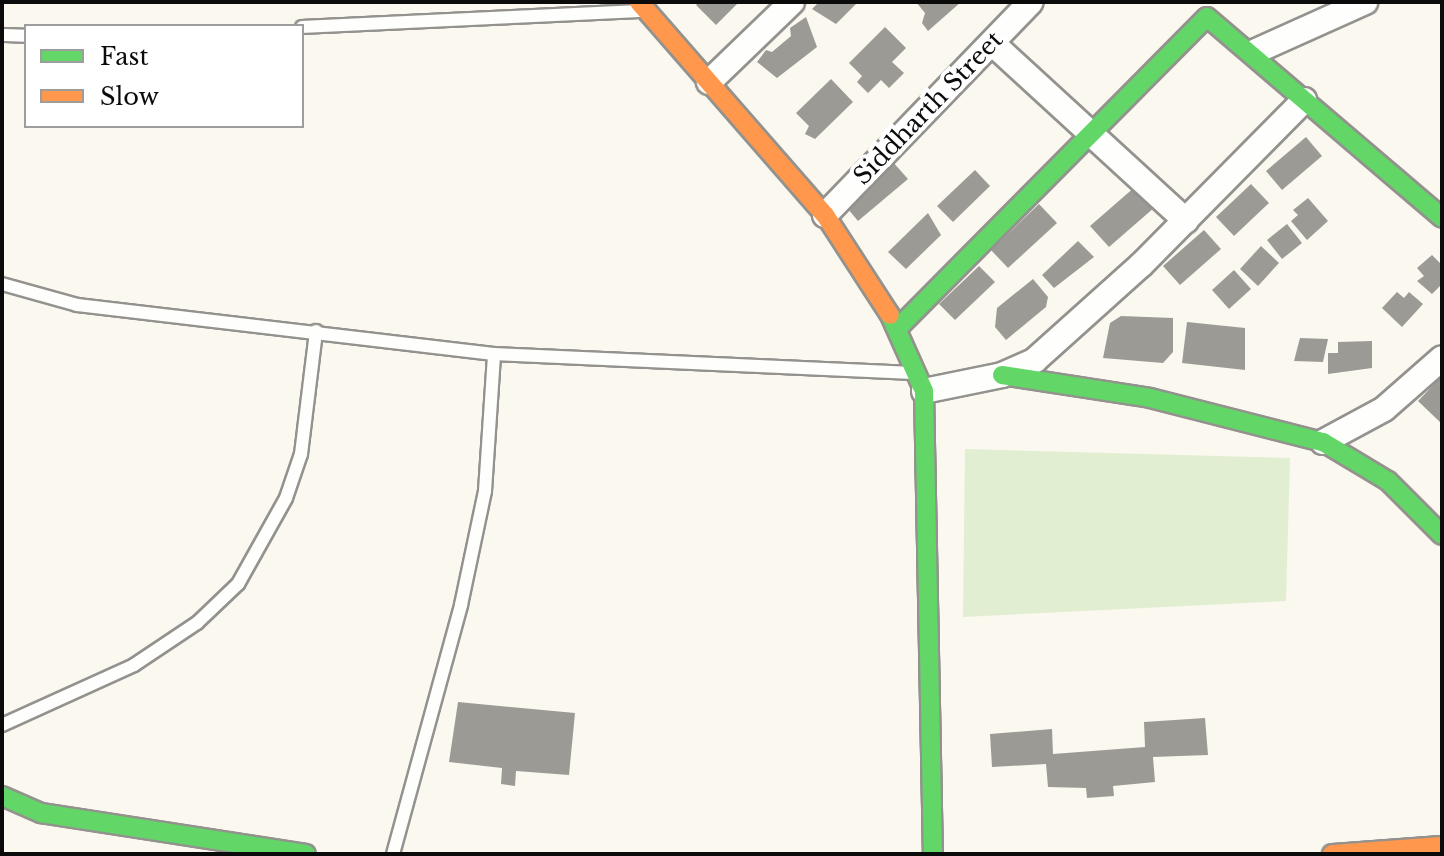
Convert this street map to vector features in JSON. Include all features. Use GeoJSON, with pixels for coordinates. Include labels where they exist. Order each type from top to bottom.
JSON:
{"type":"FeatureCollection","features":[{"type":"Feature","properties":{"kind":"street"},"geometry":{"type":"LineString","coordinates":[[709,82],[792,2]]}},
{"type":"Feature","properties":{"kind":"street","name":"Siddharth Street"},"geometry":{"type":"LineString","coordinates":[[825,215],[1031,2]]}},
{"type":"Feature","properties":{"kind":"street"},"geometry":{"type":"LineString","coordinates":[[1254,52],[1365,2]]}},
{"type":"Feature","properties":{"kind":"street"},"geometry":{"type":"LineString","coordinates":[[643,6],[825,215],[898,328],[920,382],[933,854]]}},
{"type":"Feature","properties":{"kind":"street"},"geometry":{"type":"LineString","coordinates":[[898,328],[1207,17],[1254,52],[1304,100],[1442,218]]}},
{"type":"Feature","properties":{"kind":"street"},"geometry":{"type":"LineString","coordinates":[[992,43],[1186,221]]}},
{"type":"Feature","properties":{"kind":"street"},"geometry":{"type":"LineString","coordinates":[[1002,375],[1035,360],[1186,221],[1304,100]]}},
{"type":"Feature","properties":{"kind":"street"},"geometry":{"type":"LineString","coordinates":[[1323,442],[1384,409],[1442,358]]}},
{"type":"Feature","properties":{"kind":"street"},"geometry":{"type":"LineString","coordinates":[[920,382],[1002,375],[1150,398],[1323,442],[1388,481],[1442,535]]}},
{"type":"Feature","properties":{"kind":"street"},"geometry":{"type":"LineString","coordinates":[[2,796],[41,813],[306,854]]}},
{"type":"Feature","properties":{"kind":"street"},"geometry":{"type":"LineString","coordinates":[[1332,854],[1442,846]]}},
{"type":"Feature","properties":{"kind":"lane"},"geometry":{"type":"LineString","coordinates":[[304,27],[643,6]]}},
{"type":"Feature","properties":{"kind":"lane"},"geometry":{"type":"LineString","coordinates":[[2,35],[24,36]]}},
{"type":"Feature","properties":{"kind":"lane"},"geometry":{"type":"LineString","coordinates":[[2,284],[77,305],[494,354],[920,382]]}},
{"type":"Feature","properties":{"kind":"lane"},"geometry":{"type":"LineString","coordinates":[[2,725],[134,665],[197,623],[238,584],[286,498],[301,454],[316,331]]}},
{"type":"Feature","properties":{"kind":"lane"},"geometry":{"type":"LineString","coordinates":[[393,854],[461,605],[482,505],[494,354]]}},
{"type":"Feature","properties":{"kind":"green space"},"geometry":{"type":"Polygon","coordinates":[[[965,449],[1290,458],[1286,601],[963,617],[965,449]]]}},
{"type":"Feature","properties":{"kind":"building"},"geometry":{"type":"Polygon","coordinates":[[[699,2],[739,2],[716,25],[696,5],[699,2]]]}},
{"type":"Feature","properties":{"kind":"building"},"geometry":{"type":"Polygon","coordinates":[[[819,2],[858,2],[836,24],[812,9],[819,2]]]}},
{"type":"Feature","properties":{"kind":"building"},"geometry":{"type":"Polygon","coordinates":[[[916,2],[961,2],[928,31],[922,23],[925,13],[916,2]]]}},
{"type":"Feature","properties":{"kind":"building"},"geometry":{"type":"Polygon","coordinates":[[[806,17],[817,47],[777,78],[757,62],[766,50],[772,52],[791,36],[790,28],[806,17]]]}},
{"type":"Feature","properties":{"kind":"building"},"geometry":{"type":"Polygon","coordinates":[[[885,27],[906,48],[892,62],[904,73],[889,88],[881,80],[868,93],[857,82],[862,76],[849,63],[885,27]]]}},
{"type":"Feature","properties":{"kind":"building"},"geometry":{"type":"Polygon","coordinates":[[[831,79],[853,102],[815,139],[805,134],[809,126],[796,113],[831,79]]]}},
{"type":"Feature","properties":{"kind":"building"},"geometry":{"type":"Polygon","coordinates":[[[1306,137],[1322,156],[1282,190],[1266,171],[1306,137]]]}},
{"type":"Feature","properties":{"kind":"building"},"geometry":{"type":"Polygon","coordinates":[[[892,161],[908,179],[858,221],[843,203],[892,161]]]}},
{"type":"Feature","properties":{"kind":"building"},"geometry":{"type":"Polygon","coordinates":[[[975,170],[990,186],[953,222],[937,206],[975,170]]]}},
{"type":"Feature","properties":{"kind":"building"},"geometry":{"type":"Polygon","coordinates":[[[1251,184],[1269,203],[1234,236],[1216,217],[1251,184]]]}},
{"type":"Feature","properties":{"kind":"building"},"geometry":{"type":"Polygon","coordinates":[[[1136,186],[1155,207],[1109,247],[1090,226],[1136,186]]]}},
{"type":"Feature","properties":{"kind":"building"},"geometry":{"type":"Polygon","coordinates":[[[1308,198],[1328,221],[1307,240],[1291,221],[1298,215],[1293,210],[1308,198]]]}},
{"type":"Feature","properties":{"kind":"building"},"geometry":{"type":"Polygon","coordinates":[[[1039,204],[1057,223],[1008,268],[991,250],[1039,204]]]}},
{"type":"Feature","properties":{"kind":"building"},"geometry":{"type":"Polygon","coordinates":[[[928,213],[941,235],[906,269],[888,252],[928,213]]]}},
{"type":"Feature","properties":{"kind":"building"},"geometry":{"type":"Polygon","coordinates":[[[1287,224],[1302,243],[1282,259],[1267,240],[1287,224]]]}},
{"type":"Feature","properties":{"kind":"building"},"geometry":{"type":"Polygon","coordinates":[[[1204,230],[1221,249],[1180,285],[1163,266],[1204,230]]]}},
{"type":"Feature","properties":{"kind":"building"},"geometry":{"type":"Polygon","coordinates":[[[1078,241],[1094,257],[1054,288],[1042,275],[1078,241]]]}},
{"type":"Feature","properties":{"kind":"building"},"geometry":{"type":"Polygon","coordinates":[[[1261,246],[1279,263],[1258,286],[1240,269],[1261,246]]]}},
{"type":"Feature","properties":{"kind":"building"},"geometry":{"type":"Polygon","coordinates":[[[1432,255],[1442,265],[1442,284],[1432,294],[1417,281],[1424,276],[1417,268],[1432,255]]]}},
{"type":"Feature","properties":{"kind":"building"},"geometry":{"type":"Polygon","coordinates":[[[979,266],[995,282],[955,320],[939,304],[979,266]]]}},
{"type":"Feature","properties":{"kind":"building"},"geometry":{"type":"Polygon","coordinates":[[[1234,270],[1251,289],[1229,309],[1212,290],[1234,270]]]}},
{"type":"Feature","properties":{"kind":"building"},"geometry":{"type":"Polygon","coordinates":[[[1033,279],[1048,297],[1046,307],[1006,340],[995,327],[997,308],[1033,279]]]}},
{"type":"Feature","properties":{"kind":"building"},"geometry":{"type":"Polygon","coordinates":[[[1397,292],[1404,298],[1409,292],[1423,304],[1402,327],[1382,308],[1397,292]]]}},
{"type":"Feature","properties":{"kind":"building"},"geometry":{"type":"Polygon","coordinates":[[[1121,316],[1173,318],[1173,352],[1163,363],[1103,358],[1110,323],[1121,316]]]}},
{"type":"Feature","properties":{"kind":"building"},"geometry":{"type":"Polygon","coordinates":[[[1187,322],[1245,328],[1245,370],[1182,363],[1187,322]]]}},
{"type":"Feature","properties":{"kind":"building"},"geometry":{"type":"Polygon","coordinates":[[[1300,338],[1328,339],[1323,362],[1294,361],[1300,338]]]}},
{"type":"Feature","properties":{"kind":"building"},"geometry":{"type":"Polygon","coordinates":[[[1372,341],[1372,368],[1328,374],[1328,353],[1338,353],[1338,342],[1372,341]]]}},
{"type":"Feature","properties":{"kind":"building"},"geometry":{"type":"Polygon","coordinates":[[[1442,376],[1442,424],[1418,401],[1442,376]]]}},
{"type":"Feature","properties":{"kind":"building"},"geometry":{"type":"Polygon","coordinates":[[[458,702],[575,713],[569,775],[516,771],[515,786],[501,784],[502,768],[449,762],[458,702]]]}},
{"type":"Feature","properties":{"kind":"building"},"geometry":{"type":"Polygon","coordinates":[[[1205,718],[1208,755],[1153,757],[1155,782],[1113,786],[1114,796],[1087,798],[1086,788],[1048,787],[1046,764],[992,767],[990,734],[1052,729],[1053,754],[1145,747],[1144,722],[1205,718]]]}},
{"type":"Feature","properties":{"kind":"traffic: fast"},"geometry":{"type":"LineString","coordinates":[[898,328],[1207,17],[1442,218]]}},
{"type":"Feature","properties":{"kind":"traffic: fast"},"geometry":{"type":"LineString","coordinates":[[890,315],[924,391],[933,854]]}},
{"type":"Feature","properties":{"kind":"traffic: fast"},"geometry":{"type":"LineString","coordinates":[[1002,375],[1150,398],[1323,442],[1388,481],[1442,535]]}},
{"type":"Feature","properties":{"kind":"traffic: fast"},"geometry":{"type":"LineString","coordinates":[[2,796],[41,813],[306,854]]}},
{"type":"Feature","properties":{"kind":"traffic: slow"},"geometry":{"type":"LineString","coordinates":[[639,2],[825,215],[890,315]]}},
{"type":"Feature","properties":{"kind":"traffic: slow"},"geometry":{"type":"LineString","coordinates":[[1332,854],[1442,846]]}}]}
